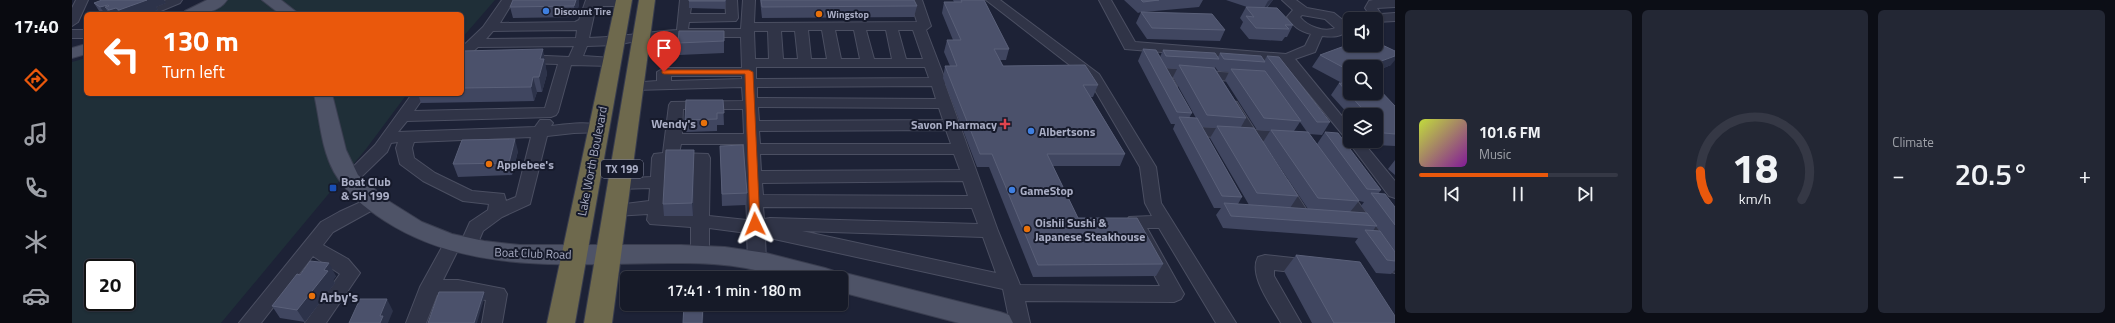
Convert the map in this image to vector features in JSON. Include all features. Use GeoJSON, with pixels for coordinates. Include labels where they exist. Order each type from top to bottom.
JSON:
{"type":"FeatureCollection","features":[{"type":"Feature","properties":{"kind":"highway","name":"TX 199"},"geometry":{"type":"LineString","coordinates":[[598,323],[647,0]]}},
{"type":"Feature","properties":{"kind":"highway","name":"Lake Worth Boulevard"},"geometry":{"type":"LineString","coordinates":[[561,323],[624,1]]}},
{"type":"Feature","properties":{"kind":"main road"},"geometry":{"type":"LineString","coordinates":[[195,12],[219,0]]}},
{"type":"Feature","properties":{"kind":"main road"},"geometry":{"type":"LineString","coordinates":[[270,0],[288,12]]}},
{"type":"Feature","properties":{"kind":"main road"},"geometry":{"type":"LineString","coordinates":[[72,53],[84,50]]}},
{"type":"Feature","properties":{"kind":"main road","name":"Boat Club Road"},"geometry":{"type":"LineString","coordinates":[[324,96],[336,152],[349,179],[360,191],[400,222],[460,245],[530,255],[700,255],[757,260],[799,271]]}},
{"type":"Feature","properties":{"kind":"main road"},"geometry":{"type":"LineString","coordinates":[[848,284],[1000,323]]}},
{"type":"Feature","properties":{"kind":"street"},"geometry":{"type":"LineString","coordinates":[[72,22],[82,0]]}},
{"type":"Feature","properties":{"kind":"street"},"geometry":{"type":"LineString","coordinates":[[156,9],[176,0]]}},
{"type":"Feature","properties":{"kind":"street"},"geometry":{"type":"LineString","coordinates":[[464,52],[476,43],[490,27],[508,0]]}},
{"type":"Feature","properties":{"kind":"street"},"geometry":{"type":"LineString","coordinates":[[682,34],[686,0]]}},
{"type":"Feature","properties":{"kind":"street"},"geometry":{"type":"LineString","coordinates":[[730,33],[732,18],[731,0]]}},
{"type":"Feature","properties":{"kind":"street"},"geometry":{"type":"LineString","coordinates":[[749,0],[747,30],[757,260]]}},
{"type":"Feature","properties":{"kind":"street"},"geometry":{"type":"LineString","coordinates":[[476,43],[616,41],[641,36],[730,33],[774,26],[925,26],[916,0]]}},
{"type":"Feature","properties":{"kind":"street"},"geometry":{"type":"LineString","coordinates":[[992,0],[1094,77],[1148,167],[1153,203],[1226,323]]}},
{"type":"Feature","properties":{"kind":"street"},"geometry":{"type":"LineString","coordinates":[[1105,0],[1130,46],[1287,58],[1310,49],[1318,32]]}},
{"type":"Feature","properties":{"kind":"street"},"geometry":{"type":"LineString","coordinates":[[1288,0],[1303,11]]}},
{"type":"Feature","properties":{"kind":"street"},"geometry":{"type":"LineString","coordinates":[[416,323],[430,287],[460,245],[476,227],[496,213],[524,200],[540,132],[551,112],[570,61],[582,42],[585,22],[592,1],[624,1]]}},
{"type":"Feature","properties":{"kind":"street"},"geometry":{"type":"LineString","coordinates":[[1374,12],[1371,8],[1374,4],[1395,3]]}},
{"type":"Feature","properties":{"kind":"street"},"geometry":{"type":"LineString","coordinates":[[1303,11],[1317,13],[1343,29],[1329,34],[1318,32],[1305,28],[1295,20],[1294,14],[1303,11]]}},
{"type":"Feature","properties":{"kind":"street"},"geometry":{"type":"LineString","coordinates":[[1383,15],[1395,11]]}},
{"type":"Feature","properties":{"kind":"street"},"geometry":{"type":"LineString","coordinates":[[1383,17],[1395,17]]}},
{"type":"Feature","properties":{"kind":"street"},"geometry":{"type":"LineString","coordinates":[[684,18],[732,18]]}},
{"type":"Feature","properties":{"kind":"street"},"geometry":{"type":"LineString","coordinates":[[490,27],[578,26],[585,22]]}},
{"type":"Feature","properties":{"kind":"street"},"geometry":{"type":"LineString","coordinates":[[774,26],[776,63]]}},
{"type":"Feature","properties":{"kind":"street"},"geometry":{"type":"LineString","coordinates":[[801,26],[805,63]]}},
{"type":"Feature","properties":{"kind":"street"},"geometry":{"type":"LineString","coordinates":[[828,26],[835,63]]}},
{"type":"Feature","properties":{"kind":"street"},"geometry":{"type":"LineString","coordinates":[[859,26],[868,63]]}},
{"type":"Feature","properties":{"kind":"street"},"geometry":{"type":"LineString","coordinates":[[891,26],[900,63]]}},
{"type":"Feature","properties":{"kind":"street"},"geometry":{"type":"LineString","coordinates":[[918,26],[939,82],[989,231],[1012,288],[1020,323]]}},
{"type":"Feature","properties":{"kind":"street"},"geometry":{"type":"LineString","coordinates":[[72,34],[84,34]]}},
{"type":"Feature","properties":{"kind":"street"},"geometry":{"type":"LineString","coordinates":[[1287,58],[1343,127]]}},
{"type":"Feature","properties":{"kind":"street"},"geometry":{"type":"LineString","coordinates":[[508,60],[553,59],[612,62]]}},
{"type":"Feature","properties":{"kind":"street"},"geometry":{"type":"LineString","coordinates":[[464,60],[477,60]]}},
{"type":"Feature","properties":{"kind":"street"},"geometry":{"type":"LineString","coordinates":[[635,86],[671,86],[749,73],[776,63],[932,62]]}},
{"type":"Feature","properties":{"kind":"street"},"geometry":{"type":"LineString","coordinates":[[670,158],[674,139],[676,105],[671,86],[664,72],[749,73],[939,82]]}},
{"type":"Feature","properties":{"kind":"street"},"geometry":{"type":"LineString","coordinates":[[1177,99],[1162,72],[1258,78],[1263,84]]}},
{"type":"Feature","properties":{"kind":"street"},"geometry":{"type":"LineString","coordinates":[[1213,75],[1268,162]]}},
{"type":"Feature","properties":{"kind":"street"},"geometry":{"type":"LineString","coordinates":[[349,179],[381,148],[386,138],[417,96]]}},
{"type":"Feature","properties":{"kind":"street"},"geometry":{"type":"LineString","coordinates":[[676,105],[946,104]]}},
{"type":"Feature","properties":{"kind":"street"},"geometry":{"type":"LineString","coordinates":[[402,116],[551,112]]}},
{"type":"Feature","properties":{"kind":"street"},"geometry":{"type":"LineString","coordinates":[[1196,132],[1302,138],[1289,120]]}},
{"type":"Feature","properties":{"kind":"street"},"geometry":{"type":"LineString","coordinates":[[674,139],[752,138],[953,125]]}},
{"type":"Feature","properties":{"kind":"street"},"geometry":{"type":"LineString","coordinates":[[386,138],[540,132],[574,128],[599,129]]}},
{"type":"Feature","properties":{"kind":"street"},"geometry":{"type":"LineString","coordinates":[[408,137],[404,148],[406,160],[429,177],[469,198],[498,198],[496,213]]}},
{"type":"Feature","properties":{"kind":"street"},"geometry":{"type":"LineString","coordinates":[[752,138],[961,149]]}},
{"type":"Feature","properties":{"kind":"street"},"geometry":{"type":"LineString","coordinates":[[1360,148],[1395,192]]}},
{"type":"Feature","properties":{"kind":"street"},"geometry":{"type":"LineString","coordinates":[[700,255],[700,221],[702,158],[660,158],[656,220],[700,221],[755,226],[989,231]]}},
{"type":"Feature","properties":{"kind":"street"},"geometry":{"type":"LineString","coordinates":[[753,177],[970,175]]}},
{"type":"Feature","properties":{"kind":"street"},"geometry":{"type":"LineString","coordinates":[[1276,175],[1302,216]]}},
{"type":"Feature","properties":{"kind":"street"},"geometry":{"type":"LineString","coordinates":[[1330,176],[1395,266]]}},
{"type":"Feature","properties":{"kind":"street"},"geometry":{"type":"LineString","coordinates":[[620,183],[659,182]]}},
{"type":"Feature","properties":{"kind":"street"},"geometry":{"type":"LineString","coordinates":[[249,323],[327,227],[345,216],[374,202]]}},
{"type":"Feature","properties":{"kind":"street"},"geometry":{"type":"LineString","coordinates":[[754,202],[979,202]]}},
{"type":"Feature","properties":{"kind":"street"},"geometry":{"type":"LineString","coordinates":[[616,210],[657,207]]}},
{"type":"Feature","properties":{"kind":"street"},"geometry":{"type":"LineString","coordinates":[[1340,219],[1363,220]]}},
{"type":"Feature","properties":{"kind":"street"},"geometry":{"type":"LineString","coordinates":[[755,226],[1012,288],[1174,294],[1135,222],[1164,222]]}},
{"type":"Feature","properties":{"kind":"street"},"geometry":{"type":"LineString","coordinates":[[312,247],[341,264],[351,273],[315,323]]}},
{"type":"Feature","properties":{"kind":"street"},"geometry":{"type":"LineString","coordinates":[[1291,323],[1265,276],[1265,262],[1307,266],[1326,270]]}},
{"type":"Feature","properties":{"kind":"street"},"geometry":{"type":"LineString","coordinates":[[430,287],[458,288],[497,294],[492,323]]}},
{"type":"Feature","properties":{"kind":"shaded area"},"geometry":{"type":"Polygon","coordinates":[[[225,0],[495,0],[464,36],[464,12],[202,12],[225,0]]]}},
{"type":"Feature","properties":{"kind":"shaded area"},"geometry":{"type":"Polygon","coordinates":[[[84,59],[84,96],[406,96],[366,149],[221,323],[72,323],[72,62],[84,59]]]}},
{"type":"Feature","properties":{"kind":"building"},"geometry":{"type":"Polygon","coordinates":[[[102,0],[147,0],[119,10],[116,8],[109,10],[105,7],[109,6],[108,5],[100,7],[94,3],[102,0]]]}},
{"type":"Feature","properties":{"kind":"building"},"geometry":{"type":"Polygon","coordinates":[[[513,0],[576,0],[574,6],[510,7],[513,0]]]}},
{"type":"Feature","properties":{"kind":"building"},"geometry":{"type":"Polygon","coordinates":[[[725,0],[725,1],[689,1],[725,0]]]}},
{"type":"Feature","properties":{"kind":"building"},"geometry":{"type":"Polygon","coordinates":[[[761,0],[914,0],[917,6],[762,7],[761,0]]]}},
{"type":"Feature","properties":{"kind":"building"},"geometry":{"type":"Polygon","coordinates":[[[961,0],[984,0],[1009,49],[994,49],[1003,66],[1085,65],[1098,85],[1083,85],[1125,154],[1047,154],[1078,218],[1137,218],[1163,264],[1038,265],[992,154],[980,154],[945,66],[957,66],[947,40],[961,40],[944,2],[962,2],[961,0]]]}},
{"type":"Feature","properties":{"kind":"building"},"geometry":{"type":"Polygon","coordinates":[[[1141,0],[1159,0],[1143,2],[1141,0]]]}},
{"type":"Feature","properties":{"kind":"building"},"geometry":{"type":"Polygon","coordinates":[[[1246,7],[1277,8],[1293,25],[1285,25],[1289,29],[1256,28],[1246,16],[1254,17],[1246,7]]]}},
{"type":"Feature","properties":{"kind":"building"},"geometry":{"type":"Polygon","coordinates":[[[1141,12],[1212,14],[1225,30],[1152,28],[1141,12]]]}},
{"type":"Feature","properties":{"kind":"building"},"geometry":{"type":"Polygon","coordinates":[[[679,31],[724,31],[724,41],[678,43],[679,31]]]}},
{"type":"Feature","properties":{"kind":"building"},"geometry":{"type":"Polygon","coordinates":[[[1383,45],[1395,51],[1395,56],[1383,60],[1343,60],[1343,67],[1320,55],[1343,47],[1343,52],[1383,52],[1383,45]]]}},
{"type":"Feature","properties":{"kind":"building"},"geometry":{"type":"Polygon","coordinates":[[[543,49],[540,59],[544,59],[539,77],[533,77],[531,87],[464,88],[464,51],[543,49]]]}},
{"type":"Feature","properties":{"kind":"building"},"geometry":{"type":"Polygon","coordinates":[[[1143,49],[1156,50],[1192,113],[1177,112],[1143,49]]]}},
{"type":"Feature","properties":{"kind":"building"},"geometry":{"type":"Polygon","coordinates":[[[1163,50],[1215,53],[1219,59],[1166,56],[1163,50]]]}},
{"type":"Feature","properties":{"kind":"building"},"geometry":{"type":"Polygon","coordinates":[[[1220,53],[1261,56],[1265,62],[1224,59],[1220,53]]]}},
{"type":"Feature","properties":{"kind":"building"},"geometry":{"type":"Polygon","coordinates":[[[1267,56],[1279,57],[1330,122],[1317,122],[1267,56]]]}},
{"type":"Feature","properties":{"kind":"building"},"geometry":{"type":"Polygon","coordinates":[[[1179,65],[1214,68],[1246,118],[1207,115],[1179,65]]]}},
{"type":"Feature","properties":{"kind":"building"},"geometry":{"type":"Polygon","coordinates":[[[1231,69],[1265,71],[1301,121],[1264,118],[1231,69]]]}},
{"type":"Feature","properties":{"kind":"building"},"geometry":{"type":"Polygon","coordinates":[[[1383,93],[1395,106],[1395,134],[1383,132],[1383,108],[1362,108],[1354,100],[1383,100],[1383,93]]]}},
{"type":"Feature","properties":{"kind":"building"},"geometry":{"type":"Polygon","coordinates":[[[686,100],[723,100],[724,113],[717,113],[717,119],[685,120],[686,100]]]}},
{"type":"Feature","properties":{"kind":"building"},"geometry":{"type":"Polygon","coordinates":[[[1179,117],[1197,118],[1242,197],[1222,196],[1179,117]]]}},
{"type":"Feature","properties":{"kind":"building"},"geometry":{"type":"Polygon","coordinates":[[[1217,126],[1254,128],[1298,196],[1257,193],[1217,126]]]}},
{"type":"Feature","properties":{"kind":"building"},"geometry":{"type":"Polygon","coordinates":[[[1271,130],[1308,132],[1359,201],[1318,198],[1271,130]]]}},
{"type":"Feature","properties":{"kind":"building"},"geometry":{"type":"Polygon","coordinates":[[[1325,132],[1338,133],[1343,140],[1343,148],[1349,148],[1381,190],[1367,189],[1325,132]]]}},
{"type":"Feature","properties":{"kind":"building"},"geometry":{"type":"Polygon","coordinates":[[[515,139],[509,163],[453,164],[462,140],[515,139]]]}},
{"type":"Feature","properties":{"kind":"building"},"geometry":{"type":"Polygon","coordinates":[[[743,145],[747,193],[722,194],[720,146],[743,145]]]}},
{"type":"Feature","properties":{"kind":"building"},"geometry":{"type":"Polygon","coordinates":[[[666,150],[694,150],[692,203],[663,204],[666,150]]]}},
{"type":"Feature","properties":{"kind":"building"},"geometry":{"type":"Polygon","coordinates":[[[1371,193],[1385,194],[1395,207],[1395,225],[1371,193]]]}},
{"type":"Feature","properties":{"kind":"building"},"geometry":{"type":"Polygon","coordinates":[[[1224,203],[1367,213],[1377,226],[1231,216],[1224,203]]]}},
{"type":"Feature","properties":{"kind":"building"},"geometry":{"type":"Polygon","coordinates":[[[1365,230],[1380,231],[1395,252],[1395,261],[1387,260],[1365,230]]]}},
{"type":"Feature","properties":{"kind":"building"},"geometry":{"type":"Polygon","coordinates":[[[1296,255],[1360,262],[1395,316],[1395,323],[1334,323],[1296,255]]]}},
{"type":"Feature","properties":{"kind":"building"},"geometry":{"type":"Polygon","coordinates":[[[310,261],[329,263],[324,270],[328,271],[297,310],[272,306],[297,274],[300,275],[310,261]]]}},
{"type":"Feature","properties":{"kind":"building"},"geometry":{"type":"Polygon","coordinates":[[[439,292],[484,292],[474,323],[428,323],[439,292]]]}},
{"type":"Feature","properties":{"kind":"building"},"geometry":{"type":"Polygon","coordinates":[[[360,299],[387,299],[380,316],[383,316],[380,323],[349,323],[360,299]]]}},
{"type":"Feature","properties":{"kind":"building"},"geometry":{"type":"Polygon","coordinates":[[[684,311],[703,311],[702,323],[683,323],[684,311]]]}},
{"type":"Feature","properties":{"kind":"place","name":"Discount Tire"},"geometry":{"type":"Point","coordinates":[546,11]}},
{"type":"Feature","properties":{"kind":"place","name":"Wingstop"},"geometry":{"type":"Point","coordinates":[819,14]}},
{"type":"Feature","properties":{"kind":"place","name":"Wendy's"},"geometry":{"type":"Point","coordinates":[704,123]}},
{"type":"Feature","properties":{"kind":"place","name":"Savon Pharmacy"},"geometry":{"type":"Point","coordinates":[1005,124]}},
{"type":"Feature","properties":{"kind":"place","name":"Albertsons"},"geometry":{"type":"Point","coordinates":[1031,131]}},
{"type":"Feature","properties":{"kind":"place","name":"Applebee's"},"geometry":{"type":"Point","coordinates":[489,164]}},
{"type":"Feature","properties":{"kind":"place","name":"Boat Club & SH 199"},"geometry":{"type":"Point","coordinates":[333,188]}},
{"type":"Feature","properties":{"kind":"place","name":"GameStop"},"geometry":{"type":"Point","coordinates":[1012,190]}},
{"type":"Feature","properties":{"kind":"place","name":"Oishii Sushi & Japanese Steakhouse"},"geometry":{"type":"Point","coordinates":[1027,229]}},
{"type":"Feature","properties":{"kind":"place","name":"Arby's"},"geometry":{"type":"Point","coordinates":[312,296]}},
{"type":"Feature","properties":{"kind":"route"},"geometry":{"type":"LineString","coordinates":[[664,72],[749,72],[755,224]]}}]}
